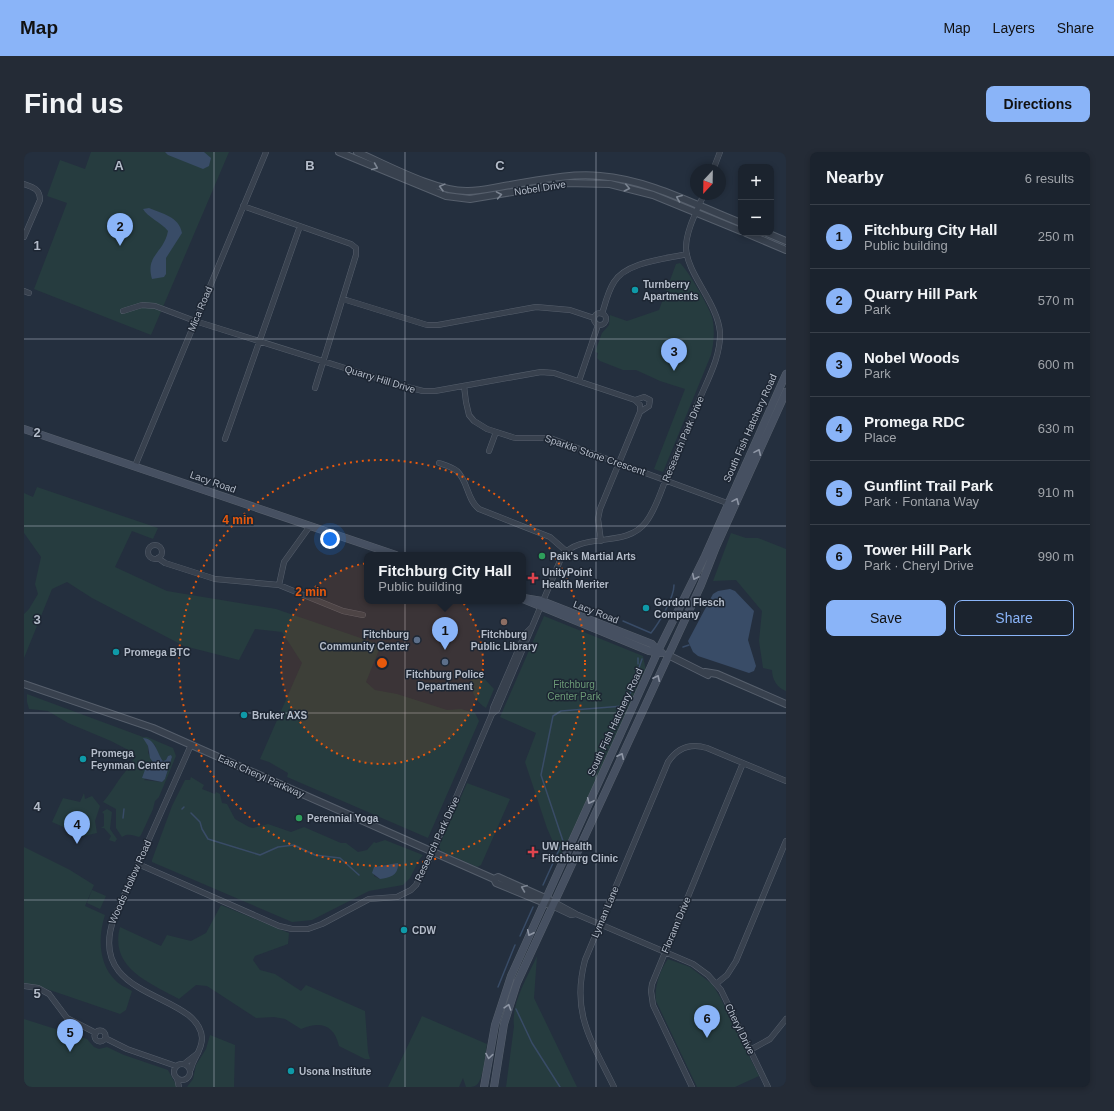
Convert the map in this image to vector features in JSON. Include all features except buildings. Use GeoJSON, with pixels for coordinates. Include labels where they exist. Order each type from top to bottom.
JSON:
{"type":"FeatureCollection","features":[{"type":"Feature","properties":{"kind":"main road","name":"South Fish Hatchery Road"},"geometry":{"type":"LineString","coordinates":[[484,1087],[492,1039],[502,998],[511,976],[658,651],[705,556],[727,503],[786,374]]}},
{"type":"Feature","properties":{"kind":"main road","name":"South Fish Hatchery Road"},"geometry":{"type":"LineString","coordinates":[[494,1087],[504,1024],[510,1001],[553,904],[668,656],[786,392]]}},
{"type":"Feature","properties":{"kind":"main road","name":"Lacy Road"},"geometry":{"type":"LineString","coordinates":[[24,430],[135,466],[387,552]]}},
{"type":"Feature","properties":{"kind":"main road","name":"Lacy Road"},"geometry":{"type":"LineString","coordinates":[[526,599],[652,644],[658,651],[668,656]]}},
{"type":"Feature","properties":{"kind":"street","name":"Mica Road"},"geometry":{"type":"LineString","coordinates":[[135,466],[266,152]]}},
{"type":"Feature","properties":{"kind":"street","name":"Nobel Drive"},"geometry":{"type":"LineString","coordinates":[[339,152],[446,196],[462,199],[480,198],[566,183],[603,184],[653,195],[738,230]]}},
{"type":"Feature","properties":{"kind":"street","name":"Nobel Drive"},"geometry":{"type":"LineString","coordinates":[[357,152],[434,184],[453,190],[474,191],[564,176],[595,176],[622,179],[646,185],[738,222]]}},
{"type":"Feature","properties":{"kind":"street"},"geometry":{"type":"LineString","coordinates":[[715,164],[720,152]]}},
{"type":"Feature","properties":{"kind":"street"},"geometry":{"type":"LineString","coordinates":[[24,184],[39,192],[40,200],[24,237]]}},
{"type":"Feature","properties":{"kind":"street","name":"Research Park Drive"},"geometry":{"type":"LineString","coordinates":[[138,864],[279,926],[298,930],[315,927],[369,899],[397,897],[407,894],[416,885],[432,852],[492,714],[493,708],[522,641],[531,628],[560,560],[566,551],[579,545],[624,537],[642,528],[650,515],[712,370],[719,346],[720,331],[716,314],[687,254],[687,237],[702,200]]}},
{"type":"Feature","properties":{"kind":"street"},"geometry":{"type":"LineString","coordinates":[[243,206],[351,244],[356,248],[356,255],[315,388]]}},
{"type":"Feature","properties":{"kind":"street"},"geometry":{"type":"LineString","coordinates":[[225,439],[300,226]]}},
{"type":"Feature","properties":{"kind":"street"},"geometry":{"type":"LineString","coordinates":[[753,236],[786,250]]}},
{"type":"Feature","properties":{"kind":"street"},"geometry":{"type":"LineString","coordinates":[[774,236],[786,241]]}},
{"type":"Feature","properties":{"kind":"street"},"geometry":{"type":"LineString","coordinates":[[602,314],[613,283],[623,272],[637,266],[687,254]]}},
{"type":"Feature","properties":{"kind":"street"},"geometry":{"type":"LineString","coordinates":[[343,299],[427,325],[438,325],[536,307],[570,310],[594,318],[598,325]]}},
{"type":"Feature","properties":{"kind":"street","name":"Quarry Hill Drive"},"geometry":{"type":"LineString","coordinates":[[123,311],[142,305],[155,306],[196,321],[399,385],[423,391],[464,386],[541,372],[554,373],[635,400],[640,405],[640,412]]}},
{"type":"Feature","properties":{"kind":"street"},"geometry":{"type":"LineString","coordinates":[[594,318],[597,314],[602,314]]}},
{"type":"Feature","properties":{"kind":"street"},"geometry":{"type":"LineString","coordinates":[[578,381],[598,325],[605,322],[605,316],[602,314]]}},
{"type":"Feature","properties":{"kind":"street","name":"Sparkle Stone Crescent"},"geometry":{"type":"LineString","coordinates":[[464,386],[466,402],[470,414],[481,426],[515,438],[550,438],[727,503]]}},
{"type":"Feature","properties":{"kind":"street"},"geometry":{"type":"LineString","coordinates":[[601,541],[598,519],[600,509],[640,412],[649,406],[650,400],[644,397],[635,400]]}},
{"type":"Feature","properties":{"kind":"street"},"geometry":{"type":"LineString","coordinates":[[489,451],[496,432]]}},
{"type":"Feature","properties":{"kind":"street"},"geometry":{"type":"LineString","coordinates":[[439,463],[453,468],[460,475],[473,502],[479,509],[550,537],[566,551]]}},
{"type":"Feature","properties":{"kind":"street"},"geometry":{"type":"LineString","coordinates":[[279,586],[280,573],[287,557],[310,526]]}},
{"type":"Feature","properties":{"kind":"street"},"geometry":{"type":"LineString","coordinates":[[158,558],[165,563],[214,579],[279,586],[343,611],[363,615]]}},
{"type":"Feature","properties":{"kind":"street","name":"Lacy Road"},"geometry":{"type":"LineString","coordinates":[[668,656],[705,672],[716,674],[786,704]]}},
{"type":"Feature","properties":{"kind":"street","name":"East Cheryl Parkway"},"geometry":{"type":"LineString","coordinates":[[24,684],[153,728],[494,879],[498,877],[553,904]]}},
{"type":"Feature","properties":{"kind":"street","name":"Woods Hollow Road"},"geometry":{"type":"LineString","coordinates":[[191,745],[110,928],[108,937],[110,954],[118,971],[125,977],[194,1020],[201,1032],[202,1039],[199,1053],[191,1069]]}},
{"type":"Feature","properties":{"kind":"street","name":"Lyman Lane"},"geometry":{"type":"LineString","coordinates":[[614,1087],[586,1028],[580,1000],[581,977],[585,960],[668,762],[677,752],[686,747],[702,747],[743,763]]}},
{"type":"Feature","properties":{"kind":"street"},"geometry":{"type":"LineString","coordinates":[[743,763],[786,781]]}},
{"type":"Feature","properties":{"kind":"street","name":"Florann Drive"},"geometry":{"type":"LineString","coordinates":[[692,1087],[651,998],[652,984],[743,763]]}},
{"type":"Feature","properties":{"kind":"street"},"geometry":{"type":"LineString","coordinates":[[716,984],[727,975],[736,961],[786,841]]}},
{"type":"Feature","properties":{"kind":"street","name":"Cheryl Drive"},"geometry":{"type":"LineString","coordinates":[[553,904],[571,915],[576,914],[665,951],[693,964],[708,975],[716,984],[731,1009],[768,1087]]}},
{"type":"Feature","properties":{"kind":"street"},"geometry":{"type":"LineString","coordinates":[[24,986],[38,988],[49,994],[67,1018],[96,1033],[95,1036],[98,1040],[101,1041],[105,1038],[127,1049],[176,1066],[179,1064],[184,1064],[199,1053]]}},
{"type":"Feature","properties":{"kind":"street"},"geometry":{"type":"LineString","coordinates":[[750,1050],[770,1039],[786,1019]]}},
{"type":"Feature","properties":{"kind":"street"},"geometry":{"type":"LineString","coordinates":[[177,1078],[184,1080],[189,1077],[191,1069],[184,1064]]}},
{"type":"Feature","properties":{"kind":"street"},"geometry":{"type":"LineString","coordinates":[[176,1066],[174,1072],[179,1087]]}},
{"type":"Feature","properties":{"kind":"street"},"geometry":{"type":"LineString","coordinates":[[183,1087],[184,1080]]}},
{"type":"Feature","properties":{"kind":"green space"},"geometry":{"type":"Polygon","coordinates":[[[91,152],[229,152],[151,335],[34,289],[67,203],[47,196],[60,160],[85,169],[91,152]]]}},
{"type":"Feature","properties":{"kind":"green space"},"geometry":{"type":"Polygon","coordinates":[[[680,263],[703,297],[710,312],[714,326],[713,341],[711,355],[663,472],[654,469],[685,389],[660,381],[636,370],[623,370],[600,361],[597,358],[598,353],[595,352],[602,333],[609,325],[610,315],[627,321],[659,310],[676,264],[680,263]]]}},
{"type":"Feature","properties":{"kind":"green space"},"geometry":{"type":"Polygon","coordinates":[[[37,487],[158,528],[153,539],[132,531],[115,567],[167,591],[276,609],[381,645],[366,682],[375,690],[397,694],[447,710],[461,709],[475,713],[479,721],[428,838],[287,777],[288,773],[269,762],[260,759],[302,663],[282,632],[255,629],[239,660],[184,646],[92,598],[67,582],[52,589],[24,658],[24,614],[29,609],[38,594],[35,584],[41,557],[24,533],[24,493],[33,497],[37,487]]]}},
{"type":"Feature","properties":{"kind":"green space"},"geometry":{"type":"Polygon","coordinates":[[[731,533],[746,538],[758,538],[786,549],[786,691],[780,688],[776,683],[772,670],[763,668],[759,641],[762,611],[736,580],[713,581],[731,533]]]}},
{"type":"Feature","properties":{"kind":"green space","name":"Fitchburg Center Park"},"geometry":{"type":"Polygon","coordinates":[[[544,616],[643,656],[646,671],[560,858],[547,828],[525,762],[536,733],[500,717],[544,616]]]}},
{"type":"Feature","properties":{"kind":"green space"},"geometry":{"type":"Polygon","coordinates":[[[476,670],[494,689],[486,708],[478,701],[472,691],[471,680],[476,670]]]}},
{"type":"Feature","properties":{"kind":"green space"},"geometry":{"type":"Polygon","coordinates":[[[27,694],[143,737],[147,737],[173,748],[176,756],[159,797],[155,801],[153,809],[139,837],[128,835],[122,837],[116,828],[116,809],[103,802],[129,768],[127,766],[136,757],[132,752],[111,741],[68,723],[48,711],[29,709],[27,694]],[[144,738],[148,746],[148,753],[157,768],[144,780],[162,782],[165,779],[172,757],[171,755],[168,756],[166,760],[163,761],[158,754],[155,745],[144,738]]]}},
{"type":"Feature","properties":{"kind":"green space"},"geometry":{"type":"Polygon","coordinates":[[[191,777],[204,785],[202,789],[215,794],[216,792],[220,794],[222,803],[227,804],[235,819],[249,827],[253,828],[268,824],[291,832],[304,827],[341,843],[346,843],[358,852],[367,850],[374,842],[376,843],[385,840],[423,855],[410,878],[403,885],[369,891],[312,920],[292,922],[152,862],[172,806],[185,780],[190,780],[191,777]],[[396,864],[374,867],[374,876],[380,879],[396,864]]]}},
{"type":"Feature","properties":{"kind":"green space"},"geometry":{"type":"Polygon","coordinates":[[[467,783],[510,799],[481,865],[477,867],[441,851],[439,846],[467,783]]]}},
{"type":"Feature","properties":{"kind":"green space"},"geometry":{"type":"Polygon","coordinates":[[[84,793],[85,799],[92,796],[100,806],[95,821],[97,833],[84,836],[52,822],[63,798],[80,802],[84,793]]]}},
{"type":"Feature","properties":{"kind":"green space"},"geometry":{"type":"Polygon","coordinates":[[[107,809],[112,812],[110,829],[117,839],[115,842],[109,840],[111,836],[104,828],[101,828],[104,826],[104,814],[102,812],[107,809]]]}},
{"type":"Feature","properties":{"kind":"green space"},"geometry":{"type":"Polygon","coordinates":[[[24,847],[70,870],[94,885],[85,906],[105,915],[101,932],[101,950],[103,958],[110,974],[116,981],[132,991],[126,1010],[120,1014],[38,986],[24,983],[24,847]]]}},
{"type":"Feature","properties":{"kind":"green space"},"geometry":{"type":"Polygon","coordinates":[[[92,890],[106,896],[100,909],[87,903],[92,890]]]}},
{"type":"Feature","properties":{"kind":"green space"},"geometry":{"type":"Polygon","coordinates":[[[221,905],[289,933],[288,944],[255,956],[253,960],[260,970],[275,974],[301,991],[306,985],[365,1011],[368,1052],[370,1059],[365,1059],[339,1046],[334,1033],[325,1026],[314,1025],[301,1029],[285,1019],[274,1017],[256,1018],[207,986],[196,985],[179,999],[145,980],[126,964],[120,953],[118,941],[120,927],[161,946],[167,935],[191,941],[206,933],[221,905]]]}},
{"type":"Feature","properties":{"kind":"green space"},"geometry":{"type":"Polygon","coordinates":[[[537,956],[534,998],[577,1087],[506,1087],[515,1008],[517,1000],[537,956]]]}},
{"type":"Feature","properties":{"kind":"green space"},"geometry":{"type":"Polygon","coordinates":[[[668,959],[690,967],[712,984],[720,997],[759,1076],[735,1087],[697,1087],[656,1001],[658,979],[662,968],[668,959]]]}},
{"type":"Feature","properties":{"kind":"green space"},"geometry":{"type":"Polygon","coordinates":[[[422,1016],[487,1044],[484,1067],[480,1079],[475,1086],[466,1087],[463,1078],[459,1087],[388,1087],[422,1016]]]}},
{"type":"Feature","properties":{"kind":"green space"},"geometry":{"type":"Polygon","coordinates":[[[24,1019],[87,1039],[94,1047],[99,1049],[107,1047],[124,1055],[168,1070],[177,1087],[24,1087],[24,1019]]]}},
{"type":"Feature","properties":{"kind":"green space"},"geometry":{"type":"Polygon","coordinates":[[[210,1035],[235,1045],[234,1087],[187,1087],[193,1079],[196,1065],[206,1049],[210,1035]]]}},
{"type":"Feature","properties":{"kind":"water"},"geometry":{"type":"Polygon","coordinates":[[[165,152],[204,152],[211,158],[209,166],[203,169],[168,155],[165,152]]]}},
{"type":"Feature","properties":{"kind":"water"},"geometry":{"type":"Polygon","coordinates":[[[149,208],[174,219],[180,227],[182,233],[166,258],[166,274],[164,277],[152,279],[151,264],[163,244],[168,231],[148,215],[143,209],[149,208]]]}},
{"type":"Feature","properties":{"kind":"water"},"geometry":{"type":"Polygon","coordinates":[[[730,589],[735,591],[754,611],[748,640],[756,666],[754,671],[749,673],[698,656],[693,652],[688,641],[713,594],[718,591],[730,589]]]}},
{"type":"Feature","properties":{"kind":"water"},"geometry":{"type":"Polygon","coordinates":[[[143,738],[150,740],[153,743],[163,761],[166,760],[168,756],[171,755],[172,757],[165,779],[162,782],[142,778],[146,767],[157,768],[150,758],[148,746],[143,738]]]}},
{"type":"Feature","properties":{"kind":"water"},"geometry":{"type":"Polygon","coordinates":[[[398,863],[397,870],[390,877],[380,879],[372,873],[374,867],[398,863]]]}},
{"type":"Feature","properties":{"kind":"waterway"},"geometry":{"type":"LineString","coordinates":[[623,621],[651,633],[662,617],[672,597],[674,585]]}},
{"type":"Feature","properties":{"kind":"waterway"},"geometry":{"type":"LineString","coordinates":[[683,647],[689,645]]}},
{"type":"Feature","properties":{"kind":"waterway"},"geometry":{"type":"LineString","coordinates":[[638,658],[638,664]]}},
{"type":"Feature","properties":{"kind":"waterway"},"geometry":{"type":"LineString","coordinates":[[543,885],[563,841],[541,775],[553,716],[561,711],[623,706],[630,694],[642,659]]}},
{"type":"Feature","properties":{"kind":"waterway"},"geometry":{"type":"LineString","coordinates":[[123,818],[124,809]]}},
{"type":"Feature","properties":{"kind":"waterway"},"geometry":{"type":"LineString","coordinates":[[191,813],[200,822],[208,839],[260,855],[278,847],[294,845],[315,855],[340,858],[359,875]]}},
{"type":"Feature","properties":{"kind":"waterway"},"geometry":{"type":"LineString","coordinates":[[520,936],[533,907]]}},
{"type":"Feature","properties":{"kind":"waterway"},"geometry":{"type":"LineString","coordinates":[[498,987],[515,945]]}},
{"type":"Feature","properties":{"kind":"waterway"},"geometry":{"type":"LineString","coordinates":[[516,1009],[532,1043],[560,1087]]}},
{"type":"Feature","properties":{"kind":"place","name":"Quarry Hill Park"},"geometry":{"type":"Point","coordinates":[120,246]}},
{"type":"Feature","properties":{"kind":"place","name":"Turnberry Apartments"},"geometry":{"type":"Point","coordinates":[635,290]}},
{"type":"Feature","properties":{"kind":"place","name":"Nobel Woods"},"geometry":{"type":"Point","coordinates":[674,371]}},
{"type":"Feature","properties":{"kind":"place","name":"Paik's Martial Arts"},"geometry":{"type":"Point","coordinates":[542,556]}},
{"type":"Feature","properties":{"kind":"place","name":"UnityPoint Health Meriter"},"geometry":{"type":"Point","coordinates":[533,578]}},
{"type":"Feature","properties":{"kind":"place","name":"Gordon Flesch Company"},"geometry":{"type":"Point","coordinates":[646,608]}},
{"type":"Feature","properties":{"kind":"place","name":"Fitchburg Public Library"},"geometry":{"type":"Point","coordinates":[504,622]}},
{"type":"Feature","properties":{"kind":"place","name":"Fitchburg Community Center"},"geometry":{"type":"Point","coordinates":[417,640]}},
{"type":"Feature","properties":{"kind":"place","name":"Fitchburg City Hall"},"geometry":{"type":"Point","coordinates":[445,650]}},
{"type":"Feature","properties":{"kind":"place","name":"Promega BTC"},"geometry":{"type":"Point","coordinates":[116,652]}},
{"type":"Feature","properties":{"kind":"place","name":"Fitchburg Police Department"},"geometry":{"type":"Point","coordinates":[445,662]}},
{"type":"Feature","properties":{"kind":"place","name":"Bruker AXS"},"geometry":{"type":"Point","coordinates":[244,715]}},
{"type":"Feature","properties":{"kind":"place","name":"Promega Feynman Center"},"geometry":{"type":"Point","coordinates":[83,759]}},
{"type":"Feature","properties":{"kind":"place","name":"Perennial Yoga"},"geometry":{"type":"Point","coordinates":[299,818]}},
{"type":"Feature","properties":{"kind":"place","name":"Promega RDC"},"geometry":{"type":"Point","coordinates":[77,844]}},
{"type":"Feature","properties":{"kind":"place","name":"UW Health Fitchburg Clinic"},"geometry":{"type":"Point","coordinates":[533,852]}},
{"type":"Feature","properties":{"kind":"place","name":"CDW"},"geometry":{"type":"Point","coordinates":[404,930]}},
{"type":"Feature","properties":{"kind":"place","name":"Tower Hill Park"},"geometry":{"type":"Point","coordinates":[707,1038]}},
{"type":"Feature","properties":{"kind":"place","name":"Gunflint Trail Park"},"geometry":{"type":"Point","coordinates":[70,1052]}},
{"type":"Feature","properties":{"kind":"place","name":"Usona Institute"},"geometry":{"type":"Point","coordinates":[291,1071]}}]}
